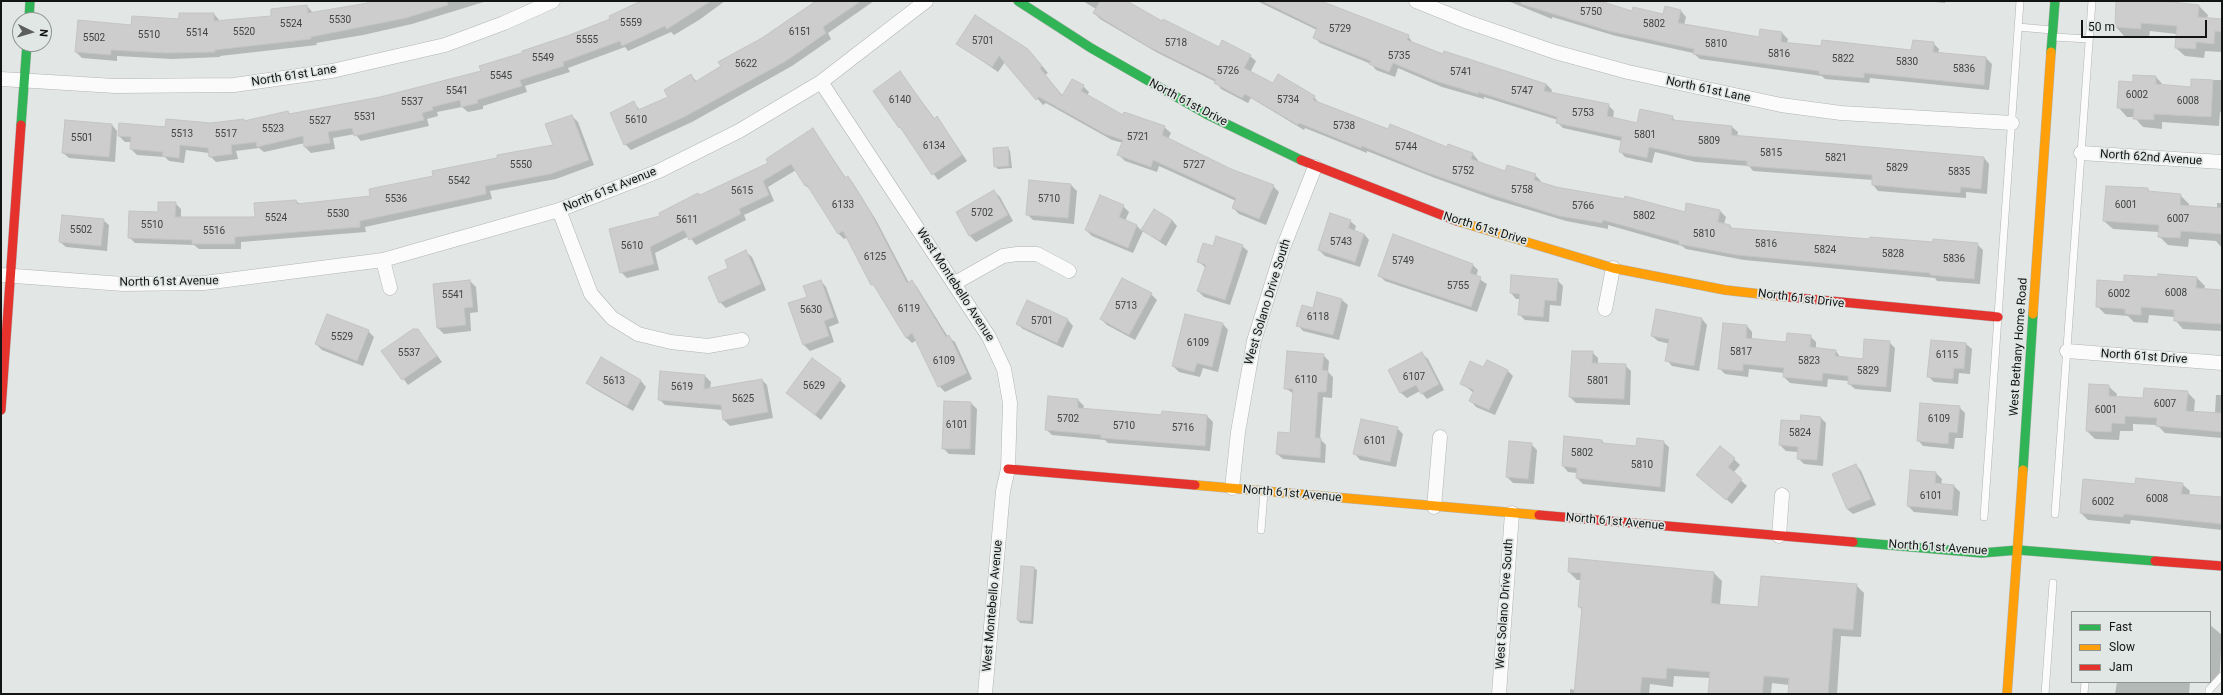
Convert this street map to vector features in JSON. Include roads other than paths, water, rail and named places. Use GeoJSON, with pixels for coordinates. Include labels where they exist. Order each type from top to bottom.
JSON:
{"type":"FeatureCollection","features":[{"type":"Feature","properties":{"kind":"street"},"geometry":{"type":"LineString","coordinates":[[29,12],[30,1]]}},
{"type":"Feature","properties":{"kind":"street","name":"North 61st Lane"},"geometry":{"type":"LineString","coordinates":[[24,81],[115,86],[234,85],[332,71],[445,45],[504,23],[553,1]]}},
{"type":"Feature","properties":{"kind":"street"},"geometry":{"type":"LineString","coordinates":[[821,82],[926,1]]}},
{"type":"Feature","properties":{"kind":"street","name":"North 61st Drive"},"geometry":{"type":"LineString","coordinates":[[1018,1],[1163,90],[1215,119],[1315,167],[1449,219],[1613,268],[1725,290],[1784,298],[1998,317]]}},
{"type":"Feature","properties":{"kind":"street","name":"North 61st Lane"},"geometry":{"type":"LineString","coordinates":[[1416,1],[1468,22],[1555,52],[1628,72],[1781,105],[1841,113],[2012,123]]}},
{"type":"Feature","properties":{"kind":"street","name":"West Bethany Home Road"},"geometry":{"type":"LineString","coordinates":[[2007,694],[2055,1]]}},
{"type":"Feature","properties":{"kind":"street"},"geometry":{"type":"LineString","coordinates":[[1,410],[6,275],[26,52]]}},
{"type":"Feature","properties":{"kind":"street"},"geometry":{"type":"LineString","coordinates":[[1,79],[24,81]]}},
{"type":"Feature","properties":{"kind":"street","name":"North 61st Avenue"},"geometry":{"type":"LineString","coordinates":[[6,275],[123,284],[204,283],[384,260],[559,210],[659,171],[708,148],[821,82]]}},
{"type":"Feature","properties":{"kind":"street","name":"West Montebello Avenue"},"geometry":{"type":"LineString","coordinates":[[821,82],[955,283],[989,337],[1004,369],[1010,403],[1008,469],[1001,507],[986,694]]}},
{"type":"Feature","properties":{"kind":"street","name":"North 62nd Avenue"},"geometry":{"type":"LineString","coordinates":[[2081,153],[2222,162]]}},
{"type":"Feature","properties":{"kind":"street","name":"West Solano Drive South"},"geometry":{"type":"LineString","coordinates":[[1232,488],[1238,432],[1254,341],[1283,248],[1315,167]]}},
{"type":"Feature","properties":{"kind":"street"},"geometry":{"type":"LineString","coordinates":[[559,210],[591,294],[612,318],[638,334],[671,342],[708,346],[742,340]]}},
{"type":"Feature","properties":{"kind":"street"},"geometry":{"type":"LineString","coordinates":[[955,283],[1003,256],[1017,254],[1038,254],[1069,270]]}},
{"type":"Feature","properties":{"kind":"street"},"geometry":{"type":"LineString","coordinates":[[384,260],[390,288]]}},
{"type":"Feature","properties":{"kind":"street"},"geometry":{"type":"LineString","coordinates":[[1605,309],[1613,268]]}},
{"type":"Feature","properties":{"kind":"street","name":"North 61st Drive"},"geometry":{"type":"LineString","coordinates":[[2067,352],[2222,363]]}},
{"type":"Feature","properties":{"kind":"street"},"geometry":{"type":"LineString","coordinates":[[1434,507],[1440,437]]}},
{"type":"Feature","properties":{"kind":"street","name":"North 61st Avenue"},"geometry":{"type":"LineString","coordinates":[[1008,469],[1434,507],[1982,553],[2018,550],[2222,566]]}},
{"type":"Feature","properties":{"kind":"street"},"geometry":{"type":"LineString","coordinates":[[1779,536],[1782,495]]}},
{"type":"Feature","properties":{"kind":"street","name":"West Solano Drive South"},"geometry":{"type":"LineString","coordinates":[[1499,694],[1512,513]]}},
{"type":"Feature","properties":{"kind":"lane","name":"West Bethany Home Road"},"geometry":{"type":"LineString","coordinates":[[1984,517],[2020,1]]}},
{"type":"Feature","properties":{"kind":"lane"},"geometry":{"type":"LineString","coordinates":[[2055,514],[2092,1]]}},
{"type":"Feature","properties":{"kind":"lane"},"geometry":{"type":"LineString","coordinates":[[2018,27],[2089,39]]}},
{"type":"Feature","properties":{"kind":"lane"},"geometry":{"type":"LineString","coordinates":[[1261,530],[1264,491]]}},
{"type":"Feature","properties":{"kind":"lane"},"geometry":{"type":"LineString","coordinates":[[2045,694],[2053,582]]}},
{"type":"Feature","properties":{"kind":"lane"},"geometry":{"type":"LineString","coordinates":[[2209,694],[2209,690],[2222,676]]}},
{"type":"Feature","properties":{"kind":"lane"},"geometry":{"type":"LineString","coordinates":[[2084,694],[2085,683]]}}]}
